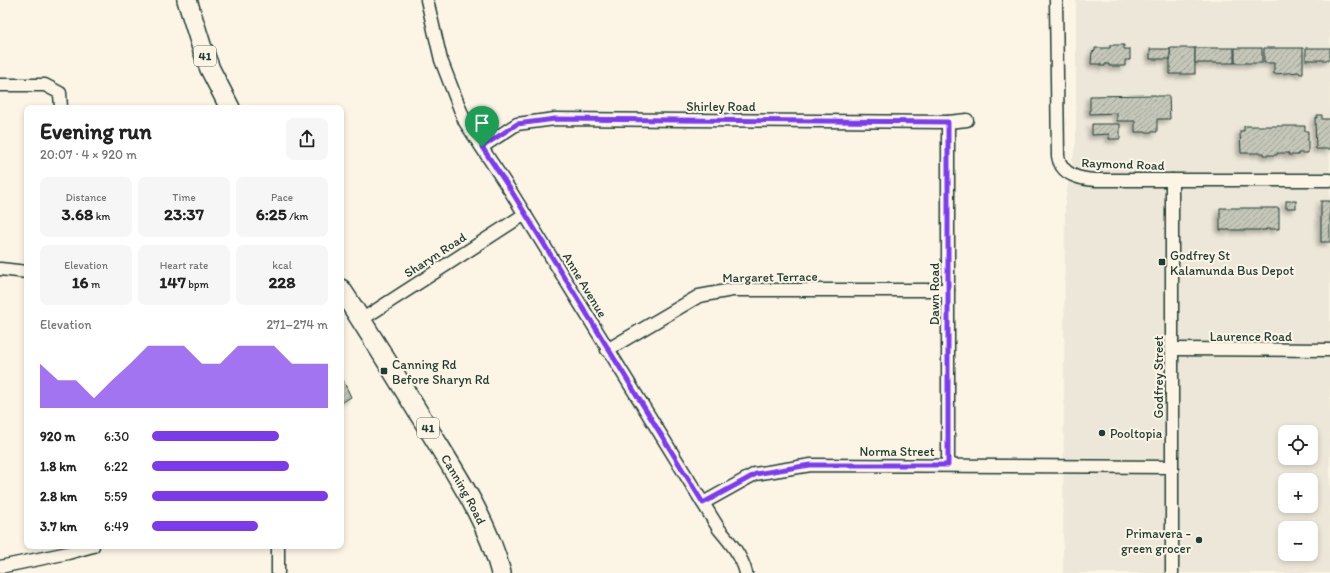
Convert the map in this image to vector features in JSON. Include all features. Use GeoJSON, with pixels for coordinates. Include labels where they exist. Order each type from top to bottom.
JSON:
{"type":"FeatureCollection","features":[{"type":"Feature","properties":{"kind":"main road","name":"41"},"geometry":{"type":"LineString","coordinates":[[187,0],[210,69],[228,105]]}},
{"type":"Feature","properties":{"kind":"main road","name":"Canning Road"},"geometry":{"type":"LineString","coordinates":[[344,294],[474,505],[493,548],[501,573]]}},
{"type":"Feature","properties":{"kind":"street","name":"Anne Avenue"},"geometry":{"type":"LineString","coordinates":[[427,0],[440,60],[466,122],[525,214],[719,529],[732,545],[746,573]]}},
{"type":"Feature","properties":{"kind":"street","name":"Raymond Road"},"geometry":{"type":"LineString","coordinates":[[1056,0],[1059,162],[1061,166],[1073,176],[1084,180],[1330,180]]}},
{"type":"Feature","properties":{"kind":"street"},"geometry":{"type":"LineString","coordinates":[[0,85],[45,86],[60,93],[61,105]]}},
{"type":"Feature","properties":{"kind":"street","name":"Shirley Road"},"geometry":{"type":"LineString","coordinates":[[482,147],[517,124],[555,119],[948,122],[967,120]]}},
{"type":"Feature","properties":{"kind":"street","name":"Dawn Road"},"geometry":{"type":"LineString","coordinates":[[948,122],[948,465]]}},
{"type":"Feature","properties":{"kind":"street","name":"Godfrey Street"},"geometry":{"type":"LineString","coordinates":[[1172,180],[1172,573]]}},
{"type":"Feature","properties":{"kind":"street","name":"Sharyn Road"},"geometry":{"type":"LineString","coordinates":[[361,320],[525,214]]}},
{"type":"Feature","properties":{"kind":"street"},"geometry":{"type":"LineString","coordinates":[[0,269],[24,272]]}},
{"type":"Feature","properties":{"kind":"street","name":"Margaret Terrace"},"geometry":{"type":"LineString","coordinates":[[608,350],[699,296],[732,290],[948,290]]}},
{"type":"Feature","properties":{"kind":"street","name":"Laurence Road"},"geometry":{"type":"LineString","coordinates":[[1172,349],[1330,350]]}},
{"type":"Feature","properties":{"kind":"street","name":"Norma Street"},"geometry":{"type":"LineString","coordinates":[[703,503],[756,474],[810,465],[1172,467]]}},
{"type":"Feature","properties":{"kind":"street"},"geometry":{"type":"LineString","coordinates":[[0,567],[82,549]]}},
{"type":"Feature","properties":{"kind":"street"},"geometry":{"type":"LineString","coordinates":[[278,549],[278,573]]}},
{"type":"Feature","properties":{"kind":"shaded area"},"geometry":{"type":"Polygon","coordinates":[[[1076,0],[1330,0],[1330,573],[1063,573],[1065,201],[1076,141],[1076,0]]]}},
{"type":"Feature","properties":{"kind":"building"},"geometry":{"type":"Polygon","coordinates":[[[1110,45],[1124,45],[1124,49],[1130,49],[1130,60],[1125,60],[1125,66],[1109,66],[1109,64],[1105,64],[1105,66],[1101,66],[1101,64],[1091,64],[1092,52],[1095,51],[1095,48],[1110,48],[1110,45]]]}},
{"type":"Feature","properties":{"kind":"building"},"geometry":{"type":"Polygon","coordinates":[[[1170,48],[1195,48],[1195,74],[1170,74],[1170,48]]]}},
{"type":"Feature","properties":{"kind":"building"},"geometry":{"type":"Polygon","coordinates":[[[1195,48],[1234,48],[1234,63],[1195,63],[1195,48]]]}},
{"type":"Feature","properties":{"kind":"building"},"geometry":{"type":"Polygon","coordinates":[[[1235,48],[1262,48],[1262,63],[1235,63],[1235,48]]]}},
{"type":"Feature","properties":{"kind":"building"},"geometry":{"type":"Polygon","coordinates":[[[1264,48],[1303,48],[1303,74],[1300,74],[1299,72],[1274,74],[1274,63],[1264,63],[1264,48]]]}},
{"type":"Feature","properties":{"kind":"building"},"geometry":{"type":"Polygon","coordinates":[[[1306,48],[1330,48],[1330,60],[1306,60],[1306,48]]]}},
{"type":"Feature","properties":{"kind":"building"},"geometry":{"type":"Polygon","coordinates":[[[1150,49],[1170,49],[1170,59],[1150,59],[1150,49]]]}},
{"type":"Feature","properties":{"kind":"building"},"geometry":{"type":"Polygon","coordinates":[[[1090,96],[1169,96],[1170,119],[1157,119],[1157,132],[1135,132],[1135,121],[1117,121],[1117,113],[1090,114],[1090,96]]]}},
{"type":"Feature","properties":{"kind":"building"},"geometry":{"type":"Polygon","coordinates":[[[1317,115],[1322,115],[1322,119],[1330,119],[1330,149],[1316,149],[1315,118],[1317,118],[1317,115]]]}},
{"type":"Feature","properties":{"kind":"building"},"geometry":{"type":"Polygon","coordinates":[[[1092,124],[1120,124],[1120,139],[1109,139],[1109,134],[1092,135],[1092,124]]]}},
{"type":"Feature","properties":{"kind":"building"},"geometry":{"type":"Polygon","coordinates":[[[1244,126],[1305,126],[1305,131],[1308,131],[1308,153],[1298,153],[1298,155],[1277,153],[1277,155],[1264,155],[1264,153],[1241,153],[1240,131],[1244,131],[1244,126]]]}},
{"type":"Feature","properties":{"kind":"building"},"geometry":{"type":"Polygon","coordinates":[[[1286,201],[1296,201],[1296,208],[1286,208],[1286,201]]]}},
{"type":"Feature","properties":{"kind":"building"},"geometry":{"type":"Polygon","coordinates":[[[1321,201],[1330,201],[1330,242],[1321,242],[1321,201]]]}},
{"type":"Feature","properties":{"kind":"building"},"geometry":{"type":"Polygon","coordinates":[[[1220,208],[1279,208],[1279,229],[1220,230],[1220,208]]]}},
{"type":"Feature","properties":{"kind":"building"},"geometry":{"type":"Polygon","coordinates":[[[344,382],[351,397],[344,401],[344,382]]]}},
{"type":"Feature","properties":{"kind":"place","name":"Godfrey St Kalamunda Bus Depot"},"geometry":{"type":"Point","coordinates":[1162,262]}},
{"type":"Feature","properties":{"kind":"place","name":"Canning Rd Before Sharyn Rd"},"geometry":{"type":"Point","coordinates":[384,371]}},
{"type":"Feature","properties":{"kind":"place","name":"Pooltopia"},"geometry":{"type":"Point","coordinates":[1102,433]}},
{"type":"Feature","properties":{"kind":"place","name":"Primavera - green grocer"},"geometry":{"type":"Point","coordinates":[1199,540]}},
{"type":"Feature","properties":{"kind":"route"},"geometry":{"type":"LineString","coordinates":[[555,119],[948,122],[948,465],[810,465],[756,474],[703,503],[512,192],[482,147],[517,124],[555,119]]}}]}
